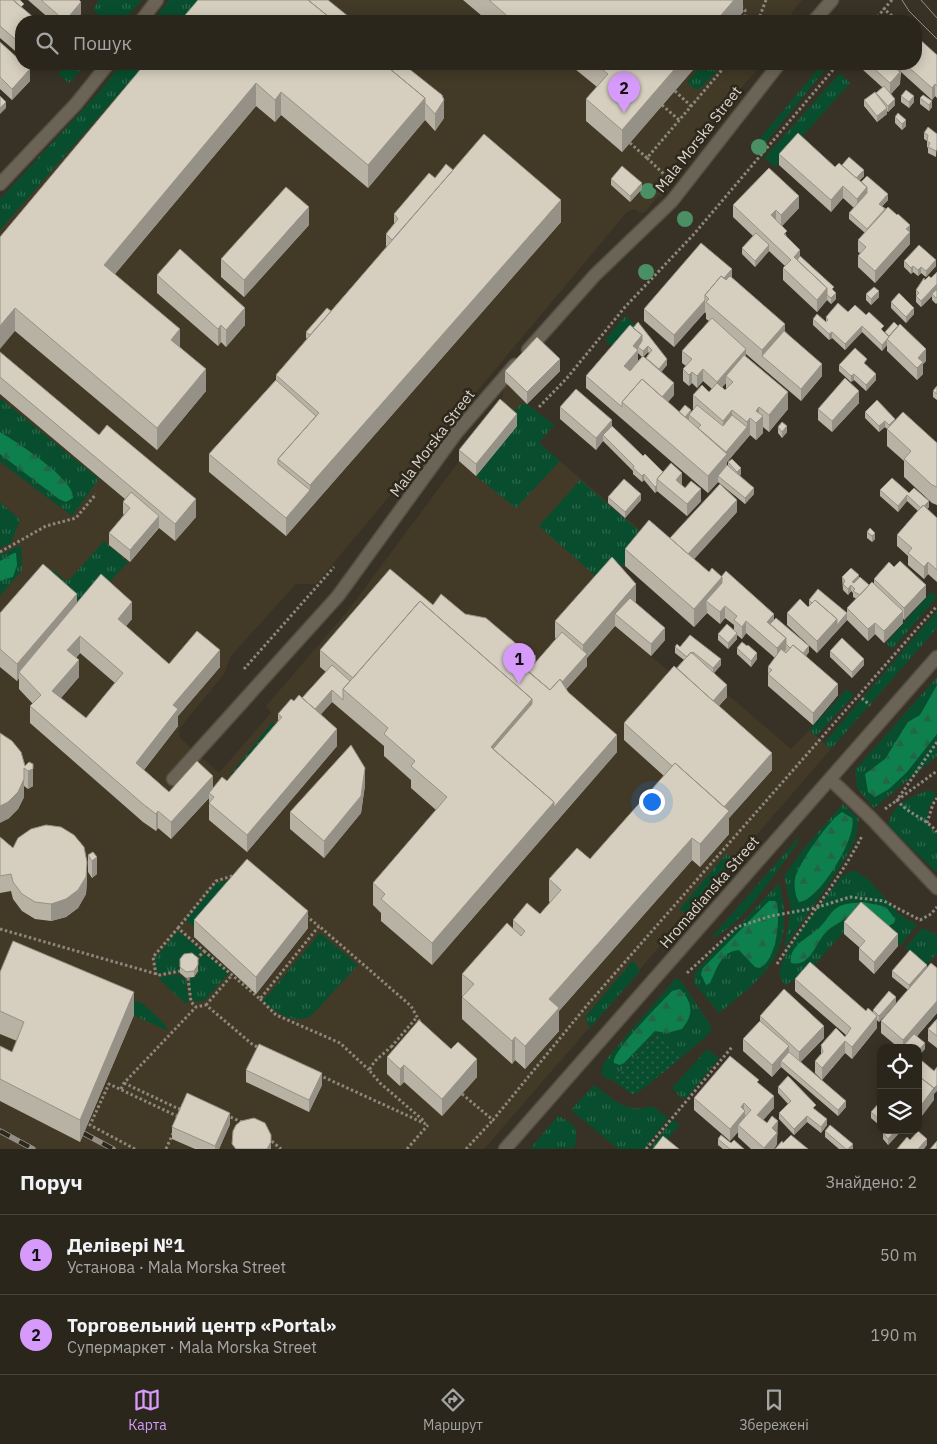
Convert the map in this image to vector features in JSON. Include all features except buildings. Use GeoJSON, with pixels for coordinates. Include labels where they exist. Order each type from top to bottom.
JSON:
{"type":"FeatureCollection","features":[{"type":"Feature","properties":{"kind":"street"},"geometry":{"type":"LineString","coordinates":[[146,15],[157,0]]}},
{"type":"Feature","properties":{"kind":"street"},"geometry":{"type":"LineString","coordinates":[[819,15],[832,0]]}},
{"type":"Feature","properties":{"kind":"street"},"geometry":{"type":"LineString","coordinates":[[0,184],[76,104],[103,70]]}},
{"type":"Feature","properties":{"kind":"street","name":"Mala Morska Street"},"geometry":{"type":"LineString","coordinates":[[173,779],[338,596],[457,432],[595,275],[672,201],[774,70]]}},
{"type":"Feature","properties":{"kind":"street","name":"Hromadianska Street"},"geometry":{"type":"LineString","coordinates":[[505,1149],[937,657]]}},
{"type":"Feature","properties":{"kind":"street"},"geometry":{"type":"LineString","coordinates":[[830,779],[872,818],[937,888]]}},
{"type":"Feature","properties":{"kind":"path"},"geometry":{"type":"LineString","coordinates":[[733,0],[745,10],[746,15]]}},
{"type":"Feature","properties":{"kind":"path"},"geometry":{"type":"LineString","coordinates":[[760,15],[766,0]]}},
{"type":"Feature","properties":{"kind":"path"},"geometry":{"type":"LineString","coordinates":[[879,15],[892,0]]}},
{"type":"Feature","properties":{"kind":"path"},"geometry":{"type":"LineString","coordinates":[[884,9],[891,15]]}},
{"type":"Feature","properties":{"kind":"path"},"geometry":{"type":"LineString","coordinates":[[630,142],[647,158],[722,70]]}},
{"type":"Feature","properties":{"kind":"path"},"geometry":{"type":"LineString","coordinates":[[539,408],[567,378],[624,306],[694,234],[833,70]]}},
{"type":"Feature","properties":{"kind":"path"},"geometry":{"type":"LineString","coordinates":[[675,91],[692,106]]}},
{"type":"Feature","properties":{"kind":"path"},"geometry":{"type":"LineString","coordinates":[[662,105],[679,120]]}},
{"type":"Feature","properties":{"kind":"path"},"geometry":{"type":"LineString","coordinates":[[0,552],[46,526],[76,518],[96,494]]}},
{"type":"Feature","properties":{"kind":"path"},"geometry":{"type":"LineString","coordinates":[[466,1149],[493,1120],[588,1004],[937,606]]}},
{"type":"Feature","properties":{"kind":"path"},"geometry":{"type":"LineString","coordinates":[[897,800],[937,742]]}},
{"type":"Feature","properties":{"kind":"path"},"geometry":{"type":"LineString","coordinates":[[777,964],[856,848],[872,818],[937,771]]}},
{"type":"Feature","properties":{"kind":"path"},"geometry":{"type":"LineString","coordinates":[[927,823],[932,804],[937,798]]}},
{"type":"Feature","properties":{"kind":"path"},"geometry":{"type":"LineString","coordinates":[[897,800],[906,810],[927,823],[937,832]]}},
{"type":"Feature","properties":{"kind":"path"},"geometry":{"type":"LineString","coordinates":[[156,975],[154,958],[216,881],[240,874]]}},
{"type":"Feature","properties":{"kind":"path"},"geometry":{"type":"LineString","coordinates":[[684,976],[711,948],[737,926],[771,916],[815,908],[850,898],[884,901],[920,920],[931,914],[937,907]]}},
{"type":"Feature","properties":{"kind":"path"},"geometry":{"type":"LineString","coordinates":[[305,915],[411,1006],[421,1025]]}},
{"type":"Feature","properties":{"kind":"path"},"geometry":{"type":"LineString","coordinates":[[260,999],[319,926]]}},
{"type":"Feature","properties":{"kind":"path"},"geometry":{"type":"LineString","coordinates":[[178,928],[276,1015],[340,1043],[380,1083],[428,1125]]}},
{"type":"Feature","properties":{"kind":"path"},"geometry":{"type":"LineString","coordinates":[[0,929],[156,975],[180,972]]}},
{"type":"Feature","properties":{"kind":"path"},"geometry":{"type":"LineString","coordinates":[[195,962],[204,951]]}},
{"type":"Feature","properties":{"kind":"path"},"geometry":{"type":"LineString","coordinates":[[121,1090],[124,1083],[196,1007],[206,1005],[232,975]]}},
{"type":"Feature","properties":{"kind":"path"},"geometry":{"type":"LineString","coordinates":[[188,978],[191,1002],[196,1007]]}},
{"type":"Feature","properties":{"kind":"path"},"geometry":{"type":"LineString","coordinates":[[206,1005],[252,1044],[261,1048]]}},
{"type":"Feature","properties":{"kind":"path"},"geometry":{"type":"LineString","coordinates":[[369,1070],[374,1061],[392,1046],[417,1017]]}},
{"type":"Feature","properties":{"kind":"path"},"geometry":{"type":"LineString","coordinates":[[392,1046],[403,1056]]}},
{"type":"Feature","properties":{"kind":"path"},"geometry":{"type":"LineString","coordinates":[[646,1149],[732,1047]]}},
{"type":"Feature","properties":{"kind":"path"},"geometry":{"type":"LineString","coordinates":[[315,1073],[428,1125]]}},
{"type":"Feature","properties":{"kind":"path"},"geometry":{"type":"LineString","coordinates":[[124,1083],[179,1109],[186,1102],[192,1102]]}},
{"type":"Feature","properties":{"kind":"path"},"geometry":{"type":"LineString","coordinates":[[135,1149],[90,1125],[109,1084],[180,1118],[166,1149]]}},
{"type":"Feature","properties":{"kind":"path"},"geometry":{"type":"LineString","coordinates":[[462,1094],[493,1120]]}},
{"type":"Feature","properties":{"kind":"path"},"geometry":{"type":"LineString","coordinates":[[224,1114],[250,1126]]}},
{"type":"Feature","properties":{"kind":"path"},"geometry":{"type":"LineString","coordinates":[[407,1149],[428,1125]]}},
{"type":"Feature","properties":{"kind":"path"},"geometry":{"type":"LineString","coordinates":[[266,1136],[281,1149]]}},
{"type":"Feature","properties":{"kind":"shaded area"},"geometry":{"type":"Polygon","coordinates":[[[169,0],[802,0],[791,15],[158,15],[169,0]]]}},
{"type":"Feature","properties":{"kind":"shaded area"},"geometry":{"type":"Polygon","coordinates":[[[116,70],[757,70],[658,184],[666,192],[662,197],[659,195],[645,212],[640,213],[635,209],[627,212],[316,584],[296,584],[231,656],[224,674],[179,729],[180,738],[219,773],[271,713],[266,706],[347,612],[459,461],[500,411],[505,382],[537,349],[560,371],[527,404],[554,425],[539,443],[649,538],[625,566],[612,574],[636,601],[615,626],[676,677],[690,662],[791,749],[809,730],[831,749],[484,1149],[0,1149],[0,200],[101,90],[116,70]]]}},
{"type":"Feature","properties":{"kind":"green space"},"geometry":{"type":"Polygon","coordinates":[[[99,0],[142,0],[128,15],[98,15],[93,10],[99,0]]]}},
{"type":"Feature","properties":{"kind":"green space"},"geometry":{"type":"Polygon","coordinates":[[[169,0],[214,0],[201,15],[158,15],[169,0]]]}},
{"type":"Feature","properties":{"kind":"green space"},"geometry":{"type":"Polygon","coordinates":[[[62,70],[81,70],[69,83],[58,74],[62,70]]]}},
{"type":"Feature","properties":{"kind":"green space"},"geometry":{"type":"Polygon","coordinates":[[[116,70],[157,70],[142,88],[131,80],[0,230],[0,199],[101,90],[116,70]]]}},
{"type":"Feature","properties":{"kind":"green space"},"geometry":{"type":"Polygon","coordinates":[[[698,70],[718,70],[702,87],[696,90],[687,82],[698,70]]]}},
{"type":"Feature","properties":{"kind":"green space"},"geometry":{"type":"Polygon","coordinates":[[[817,70],[825,70],[758,152],[752,148],[817,70]]]}},
{"type":"Feature","properties":{"kind":"green space"},"geometry":{"type":"Polygon","coordinates":[[[840,73],[850,83],[775,167],[764,158],[840,73]]]}},
{"type":"Feature","properties":{"kind":"green space"},"geometry":{"type":"Polygon","coordinates":[[[625,316],[637,327],[617,351],[605,340],[625,316]]]}},
{"type":"Feature","properties":{"kind":"green space"},"geometry":{"type":"Polygon","coordinates":[[[0,398],[99,479],[72,516],[0,462],[0,398]]]}},
{"type":"Feature","properties":{"kind":"green space"},"geometry":{"type":"Polygon","coordinates":[[[521,404],[527,404],[554,425],[539,443],[560,461],[516,508],[476,476],[508,418],[521,404]]]}},
{"type":"Feature","properties":{"kind":"green space"},"geometry":{"type":"Polygon","coordinates":[[[0,432],[30,452],[65,481],[71,490],[73,498],[66,502],[59,499],[0,454],[0,432]]]}},
{"type":"Feature","properties":{"kind":"green space"},"geometry":{"type":"Polygon","coordinates":[[[580,480],[646,537],[623,565],[602,582],[539,526],[580,480]]]}},
{"type":"Feature","properties":{"kind":"green space"},"geometry":{"type":"Polygon","coordinates":[[[0,502],[20,520],[11,543],[0,548],[0,502]]]}},
{"type":"Feature","properties":{"kind":"green space"},"geometry":{"type":"Polygon","coordinates":[[[104,541],[128,562],[81,613],[42,580],[52,569],[64,580],[68,581],[104,541]]]}},
{"type":"Feature","properties":{"kind":"green space"},"geometry":{"type":"Polygon","coordinates":[[[21,545],[22,570],[0,596],[0,555],[21,545]]]}},
{"type":"Feature","properties":{"kind":"green space"},"geometry":{"type":"Polygon","coordinates":[[[16,553],[17,565],[13,577],[0,581],[0,561],[16,553]]]}},
{"type":"Feature","properties":{"kind":"green space"},"geometry":{"type":"Polygon","coordinates":[[[931,592],[937,597],[892,649],[886,643],[931,592]]]}},
{"type":"Feature","properties":{"kind":"green space"},"geometry":{"type":"Polygon","coordinates":[[[937,611],[937,628],[831,749],[824,743],[937,611]]]}},
{"type":"Feature","properties":{"kind":"green space"},"geometry":{"type":"Polygon","coordinates":[[[937,677],[937,756],[874,808],[857,788],[855,770],[937,677]]]}},
{"type":"Feature","properties":{"kind":"green space"},"geometry":{"type":"Polygon","coordinates":[[[937,685],[937,734],[907,772],[889,789],[875,797],[868,792],[865,774],[885,759],[908,722],[920,715],[937,685]]]}},
{"type":"Feature","properties":{"kind":"green space"},"geometry":{"type":"Polygon","coordinates":[[[847,689],[854,695],[816,736],[809,730],[847,689]]]}},
{"type":"Feature","properties":{"kind":"green space"},"geometry":{"type":"Polygon","coordinates":[[[272,722],[279,727],[238,779],[231,774],[272,722]]]}},
{"type":"Feature","properties":{"kind":"green space"},"geometry":{"type":"Polygon","coordinates":[[[928,790],[936,793],[928,810],[927,824],[937,834],[937,873],[888,825],[898,806],[928,790]]]}},
{"type":"Feature","properties":{"kind":"green space"},"geometry":{"type":"Polygon","coordinates":[[[843,804],[859,819],[855,841],[839,869],[784,948],[791,908],[784,876],[804,848],[843,804]]]}},
{"type":"Feature","properties":{"kind":"green space"},"geometry":{"type":"Polygon","coordinates":[[[842,812],[852,818],[849,839],[843,853],[816,892],[799,902],[795,888],[797,872],[822,833],[842,812]]]}},
{"type":"Feature","properties":{"kind":"green space"},"geometry":{"type":"Polygon","coordinates":[[[800,836],[797,844],[769,883],[746,911],[734,923],[711,938],[800,836]]]}},
{"type":"Feature","properties":{"kind":"green space"},"geometry":{"type":"Polygon","coordinates":[[[726,854],[736,859],[689,914],[679,910],[726,854]]]}},
{"type":"Feature","properties":{"kind":"green space"},"geometry":{"type":"Polygon","coordinates":[[[853,870],[868,879],[899,914],[917,925],[900,946],[861,912],[813,967],[786,985],[781,979],[780,973],[788,950],[841,877],[853,870]]]}},
{"type":"Feature","properties":{"kind":"green space"},"geometry":{"type":"Polygon","coordinates":[[[244,876],[194,927],[186,920],[217,883],[244,876]]]}},
{"type":"Feature","properties":{"kind":"green space"},"geometry":{"type":"Polygon","coordinates":[[[779,883],[784,907],[784,927],[781,944],[774,959],[764,973],[719,1013],[694,983],[695,972],[779,883]]]}},
{"type":"Feature","properties":{"kind":"green space"},"geometry":{"type":"Polygon","coordinates":[[[769,901],[777,903],[778,919],[774,948],[766,963],[760,968],[755,967],[739,950],[733,951],[720,962],[710,983],[706,985],[701,974],[703,968],[769,901]]]}},
{"type":"Feature","properties":{"kind":"green space"},"geometry":{"type":"Polygon","coordinates":[[[863,902],[886,907],[895,919],[894,923],[887,927],[855,909],[849,916],[823,935],[804,962],[791,963],[793,951],[797,946],[817,930],[834,910],[843,905],[863,902]]]}},
{"type":"Feature","properties":{"kind":"green space"},"geometry":{"type":"Polygon","coordinates":[[[922,928],[937,935],[937,953],[926,966],[905,948],[922,928]]]}},
{"type":"Feature","properties":{"kind":"green space"},"geometry":{"type":"Polygon","coordinates":[[[178,931],[202,951],[194,959],[184,959],[179,965],[179,971],[158,974],[155,959],[178,931]]]}},
{"type":"Feature","properties":{"kind":"green space"},"geometry":{"type":"Polygon","coordinates":[[[320,933],[358,965],[311,1016],[297,1019],[285,1016],[263,1001],[320,933]]]}},
{"type":"Feature","properties":{"kind":"green space"},"geometry":{"type":"Polygon","coordinates":[[[205,953],[229,973],[204,1001],[192,1001],[189,979],[197,974],[199,964],[196,962],[205,953]]]}},
{"type":"Feature","properties":{"kind":"green space"},"geometry":{"type":"Polygon","coordinates":[[[633,960],[640,971],[590,1028],[585,1017],[633,960]]]}},
{"type":"Feature","properties":{"kind":"green space"},"geometry":{"type":"Polygon","coordinates":[[[22,964],[142,1003],[164,1023],[168,1031],[22,964]]]}},
{"type":"Feature","properties":{"kind":"green space"},"geometry":{"type":"Polygon","coordinates":[[[179,974],[186,980],[189,1002],[185,1003],[159,977],[179,974]]]}},
{"type":"Feature","properties":{"kind":"green space"},"geometry":{"type":"Polygon","coordinates":[[[676,978],[681,981],[709,1023],[711,1028],[709,1034],[682,1057],[658,1033],[612,1080],[605,1078],[601,1073],[604,1062],[676,978]]]}},
{"type":"Feature","properties":{"kind":"green space"},"geometry":{"type":"Polygon","coordinates":[[[680,989],[690,1004],[689,1018],[682,1029],[667,1033],[655,1031],[624,1063],[620,1065],[614,1063],[620,1049],[638,1027],[672,991],[680,989]]]}},
{"type":"Feature","properties":{"kind":"green space"},"geometry":{"type":"Polygon","coordinates":[[[659,1033],[682,1057],[633,1095],[612,1080],[659,1033]]]}},
{"type":"Feature","properties":{"kind":"green space"},"geometry":{"type":"Polygon","coordinates":[[[707,1049],[719,1058],[688,1096],[682,1099],[672,1088],[707,1049]]]}},
{"type":"Feature","properties":{"kind":"green space"},"geometry":{"type":"Polygon","coordinates":[[[594,1085],[627,1107],[643,1108],[652,1106],[668,1118],[644,1149],[618,1149],[571,1110],[594,1085]]]}},
{"type":"Feature","properties":{"kind":"green space"},"geometry":{"type":"Polygon","coordinates":[[[558,1116],[569,1121],[575,1128],[576,1142],[574,1148],[530,1149],[558,1116]]]}},
{"type":"Feature","properties":{"kind":"green space"},"geometry":{"type":"Polygon","coordinates":[[[672,1120],[680,1124],[660,1149],[650,1149],[672,1120]]]}},
{"type":"Feature","properties":{"kind":"tram line"},"geometry":{"type":"LineString","coordinates":[[902,0],[913,15]]}},
{"type":"Feature","properties":{"kind":"tram line"},"geometry":{"type":"LineString","coordinates":[[921,0],[937,18]]}},
{"type":"Feature","properties":{"kind":"tram line"},"geometry":{"type":"LineString","coordinates":[[922,24],[937,39]]}},
{"type":"Feature","properties":{"kind":"railway"},"geometry":{"type":"LineString","coordinates":[[0,1131],[33,1149]]}},
{"type":"Feature","properties":{"kind":"railway"},"geometry":{"type":"LineString","coordinates":[[83,1133],[113,1149]]}},
{"type":"Feature","properties":{"kind":"place","name":"Торговельний центр «Portal»"},"geometry":{"type":"Point","coordinates":[624,113]}},
{"type":"Feature","properties":{"kind":"place","name":"Делівері №1"},"geometry":{"type":"Point","coordinates":[519,684]}}]}
